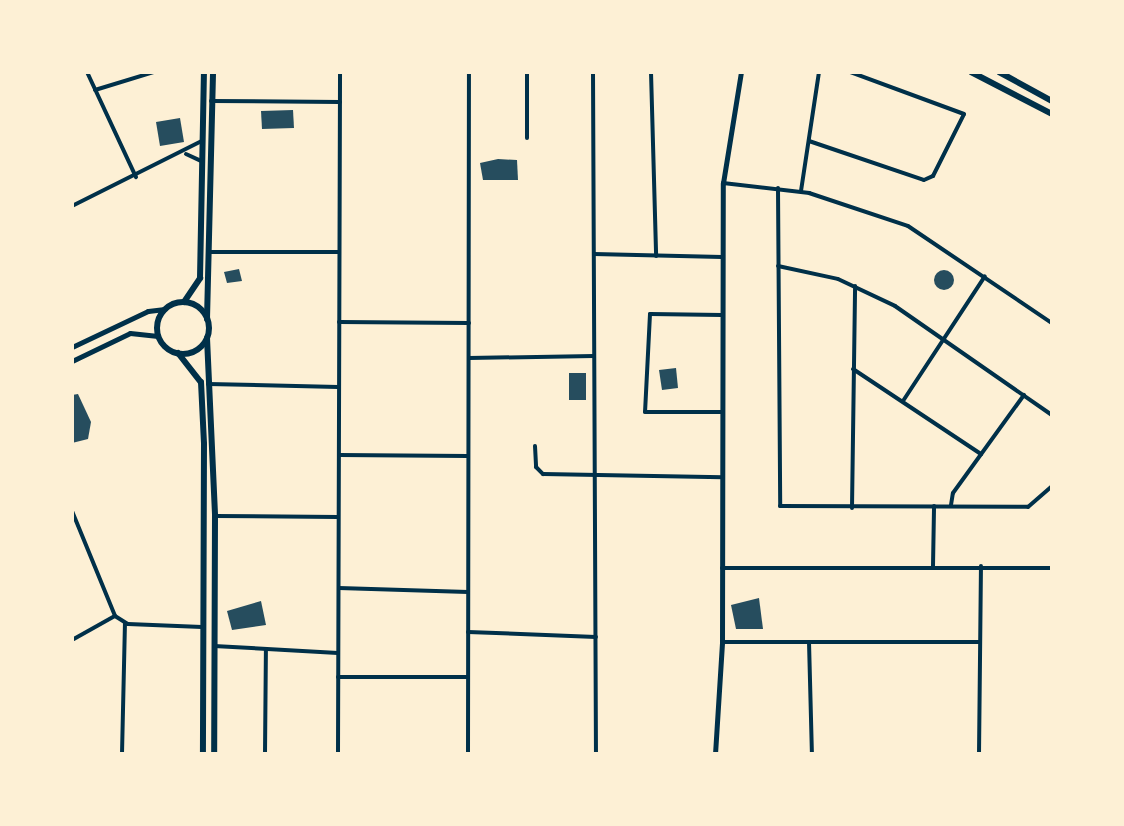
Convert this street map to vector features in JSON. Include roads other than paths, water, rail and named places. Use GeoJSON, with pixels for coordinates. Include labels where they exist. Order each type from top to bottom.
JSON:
{"type":"FeatureCollection","features":[{"type":"Feature","properties":{"kind":"main road"},"geometry":{"type":"LineString","coordinates":[[184,302],[200,278],[204,72]]}},
{"type":"Feature","properties":{"kind":"main road"},"geometry":{"type":"LineString","coordinates":[[213,72],[207,338],[215,516],[214,754]]}},
{"type":"Feature","properties":{"kind":"main road"},"geometry":{"type":"LineString","coordinates":[[971,72],[1051,111]]}},
{"type":"Feature","properties":{"kind":"main road"},"geometry":{"type":"LineString","coordinates":[[999,72],[1052,101]]}},
{"type":"Feature","properties":{"kind":"main road"},"geometry":{"type":"LineString","coordinates":[[203,754],[201,382],[178,353],[158,336],[165,309],[184,302],[195,305],[207,319]]}},
{"type":"Feature","properties":{"kind":"main road"},"geometry":{"type":"LineString","coordinates":[[178,353],[195,351],[207,338]]}},
{"type":"Feature","properties":{"kind":"street"},"geometry":{"type":"LineString","coordinates":[[87,72],[136,177]]}},
{"type":"Feature","properties":{"kind":"street"},"geometry":{"type":"LineString","coordinates":[[95,90],[154,72]]}},
{"type":"Feature","properties":{"kind":"street"},"geometry":{"type":"LineString","coordinates":[[338,754],[340,72]]}},
{"type":"Feature","properties":{"kind":"street"},"geometry":{"type":"LineString","coordinates":[[468,754],[469,72]]}},
{"type":"Feature","properties":{"kind":"street"},"geometry":{"type":"LineString","coordinates":[[527,72],[527,138]]}},
{"type":"Feature","properties":{"kind":"street"},"geometry":{"type":"LineString","coordinates":[[593,72],[596,754]]}},
{"type":"Feature","properties":{"kind":"street"},"geometry":{"type":"LineString","coordinates":[[651,72],[656,256]]}},
{"type":"Feature","properties":{"kind":"street"},"geometry":{"type":"LineString","coordinates":[[715,754],[719,741],[722,642],[723,183],[741,72]]}},
{"type":"Feature","properties":{"kind":"street"},"geometry":{"type":"LineString","coordinates":[[801,191],[819,72]]}},
{"type":"Feature","properties":{"kind":"street"},"geometry":{"type":"LineString","coordinates":[[809,141],[924,180],[933,176],[964,114],[850,72]]}},
{"type":"Feature","properties":{"kind":"street"},"geometry":{"type":"LineString","coordinates":[[211,101],[340,102]]}},
{"type":"Feature","properties":{"kind":"street"},"geometry":{"type":"LineString","coordinates":[[72,206],[183,154],[202,141]]}},
{"type":"Feature","properties":{"kind":"street"},"geometry":{"type":"LineString","coordinates":[[183,154],[201,161]]}},
{"type":"Feature","properties":{"kind":"street"},"geometry":{"type":"LineString","coordinates":[[723,183],[801,191],[908,226],[1052,323]]}},
{"type":"Feature","properties":{"kind":"street"},"geometry":{"type":"LineString","coordinates":[[778,188],[777,501],[786,509],[1032,506],[1052,486]]}},
{"type":"Feature","properties":{"kind":"street"},"geometry":{"type":"LineString","coordinates":[[209,252],[339,252]]}},
{"type":"Feature","properties":{"kind":"street"},"geometry":{"type":"LineString","coordinates":[[594,254],[722,257]]}},
{"type":"Feature","properties":{"kind":"street"},"geometry":{"type":"LineString","coordinates":[[778,266],[855,286],[945,338],[1052,415]]}},
{"type":"Feature","properties":{"kind":"street"},"geometry":{"type":"LineString","coordinates":[[903,401],[985,276]]}},
{"type":"Feature","properties":{"kind":"street"},"geometry":{"type":"LineString","coordinates":[[852,508],[855,286]]}},
{"type":"Feature","properties":{"kind":"street"},"geometry":{"type":"LineString","coordinates":[[72,347],[148,311],[165,309]]}},
{"type":"Feature","properties":{"kind":"street"},"geometry":{"type":"LineString","coordinates":[[722,315],[650,314],[645,412],[723,412]]}},
{"type":"Feature","properties":{"kind":"street"},"geometry":{"type":"LineString","coordinates":[[339,322],[469,323]]}},
{"type":"Feature","properties":{"kind":"street"},"geometry":{"type":"LineString","coordinates":[[72,361],[130,333],[158,336]]}},
{"type":"Feature","properties":{"kind":"street"},"geometry":{"type":"LineString","coordinates":[[469,358],[594,356]]}},
{"type":"Feature","properties":{"kind":"street"},"geometry":{"type":"LineString","coordinates":[[853,369],[981,454]]}},
{"type":"Feature","properties":{"kind":"street"},"geometry":{"type":"LineString","coordinates":[[208,384],[339,387]]}},
{"type":"Feature","properties":{"kind":"street"},"geometry":{"type":"LineString","coordinates":[[951,506],[953,493],[1024,395]]}},
{"type":"Feature","properties":{"kind":"street"},"geometry":{"type":"LineString","coordinates":[[535,446],[540,473],[723,477]]}},
{"type":"Feature","properties":{"kind":"street"},"geometry":{"type":"LineString","coordinates":[[339,455],[468,456]]}},
{"type":"Feature","properties":{"kind":"street"},"geometry":{"type":"LineString","coordinates":[[933,566],[934,506]]}},
{"type":"Feature","properties":{"kind":"street"},"geometry":{"type":"LineString","coordinates":[[72,511],[115,616],[125,623],[204,627]]}},
{"type":"Feature","properties":{"kind":"street"},"geometry":{"type":"LineString","coordinates":[[215,516],[338,517]]}},
{"type":"Feature","properties":{"kind":"street"},"geometry":{"type":"LineString","coordinates":[[1044,566],[1052,562]]}},
{"type":"Feature","properties":{"kind":"street"},"geometry":{"type":"LineString","coordinates":[[979,754],[981,566]]}},
{"type":"Feature","properties":{"kind":"street"},"geometry":{"type":"LineString","coordinates":[[722,568],[1052,568]]}},
{"type":"Feature","properties":{"kind":"street"},"geometry":{"type":"LineString","coordinates":[[338,588],[468,592]]}},
{"type":"Feature","properties":{"kind":"street"},"geometry":{"type":"LineString","coordinates":[[72,640],[115,616]]}},
{"type":"Feature","properties":{"kind":"street"},"geometry":{"type":"LineString","coordinates":[[122,754],[125,623]]}},
{"type":"Feature","properties":{"kind":"street"},"geometry":{"type":"LineString","coordinates":[[468,632],[596,637]]}},
{"type":"Feature","properties":{"kind":"street"},"geometry":{"type":"LineString","coordinates":[[722,642],[980,642]]}},
{"type":"Feature","properties":{"kind":"street"},"geometry":{"type":"LineString","coordinates":[[809,642],[812,754]]}},
{"type":"Feature","properties":{"kind":"street"},"geometry":{"type":"LineString","coordinates":[[214,646],[338,653]]}},
{"type":"Feature","properties":{"kind":"street"},"geometry":{"type":"LineString","coordinates":[[265,754],[266,649]]}},
{"type":"Feature","properties":{"kind":"street"},"geometry":{"type":"LineString","coordinates":[[338,677],[468,677]]}},
{"type":"Feature","properties":{"kind":"street"},"geometry":{"type":"LineString","coordinates":[[719,741],[724,754]]}}]}
